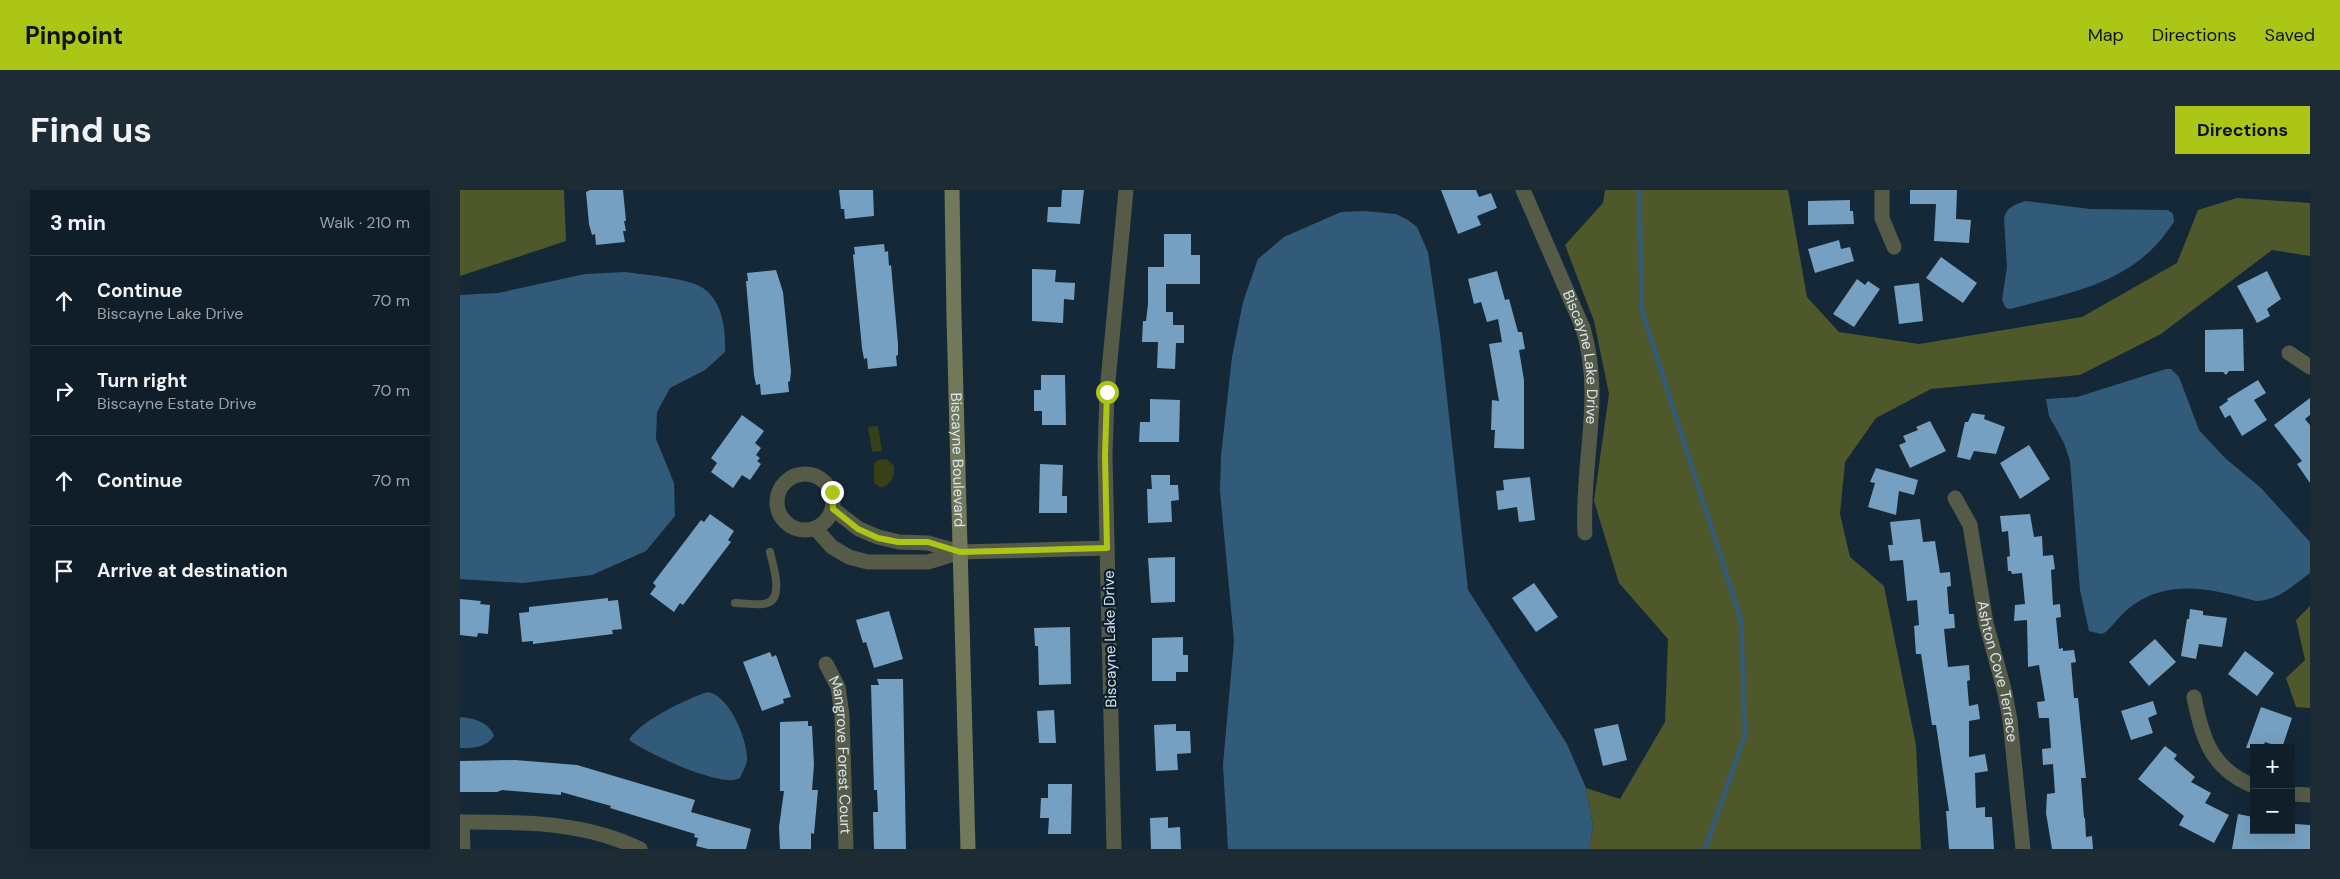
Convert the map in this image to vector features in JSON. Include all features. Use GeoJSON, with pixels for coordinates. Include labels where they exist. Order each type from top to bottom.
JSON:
{"type":"FeatureCollection","features":[{"type":"Feature","properties":{"kind":"street","name":"Biscayne Boulevard"},"geometry":{"type":"LineString","coordinates":[[952,190],[968,849]]}},
{"type":"Feature","properties":{"kind":"street","name":"Biscayne Lake Drive"},"geometry":{"type":"LineString","coordinates":[[1114,849],[1105,456],[1107,392],[1126,190]]}},
{"type":"Feature","properties":{"kind":"street","name":"Biscayne Lake Drive"},"geometry":{"type":"LineString","coordinates":[[1523,190],[1583,328],[1589,348],[1593,402],[1583,503],[1585,533]]}},
{"type":"Feature","properties":{"kind":"street"},"geometry":{"type":"LineString","coordinates":[[1882,190],[1882,218],[1894,246]]}},
{"type":"Feature","properties":{"kind":"street"},"geometry":{"type":"LineString","coordinates":[[2289,353],[2310,367]]}},
{"type":"Feature","properties":{"kind":"street"},"geometry":{"type":"LineString","coordinates":[[801,474],[811,474],[820,478],[832,492],[833,509],[829,517],[815,528],[797,529],[782,518],[778,510],[777,500],[785,483],[801,474]]}},
{"type":"Feature","properties":{"kind":"street","name":"Ashton Cove Terrace"},"geometry":{"type":"LineString","coordinates":[[1955,498],[1970,526],[1986,623],[2006,702],[2023,849]]}},
{"type":"Feature","properties":{"kind":"street"},"geometry":{"type":"LineString","coordinates":[[833,509],[858,529],[878,538],[898,542],[928,542],[960,552]]}},
{"type":"Feature","properties":{"kind":"street"},"geometry":{"type":"LineString","coordinates":[[815,528],[832,547],[849,557],[868,562],[928,562],[960,552],[1107,548]]}},
{"type":"Feature","properties":{"kind":"street","name":"Mangrove Forest Court"},"geometry":{"type":"LineString","coordinates":[[826,664],[838,688],[842,715],[846,849]]}},
{"type":"Feature","properties":{"kind":"street"},"geometry":{"type":"LineString","coordinates":[[2194,697],[2201,731],[2210,751],[2224,768],[2250,784]]}},
{"type":"Feature","properties":{"kind":"street"},"geometry":{"type":"LineString","coordinates":[[2295,794],[2310,795]]}},
{"type":"Feature","properties":{"kind":"street"},"geometry":{"type":"LineString","coordinates":[[463,849],[461,822],[557,824],[595,833],[640,849]]}},
{"type":"Feature","properties":{"kind":"lane"},"geometry":{"type":"LineString","coordinates":[[735,603],[765,604],[771,600],[777,588],[770,552]]}},
{"type":"Feature","properties":{"kind":"green space"},"geometry":{"type":"Polygon","coordinates":[[[460,190],[564,190],[566,241],[460,276],[460,190]]]}},
{"type":"Feature","properties":{"kind":"green space"},"geometry":{"type":"Polygon","coordinates":[[[1605,190],[1788,190],[1807,297],[1839,332],[1919,344],[2082,317],[2177,263],[2198,210],[2237,198],[2310,203],[2310,256],[2272,250],[2161,334],[2080,375],[1931,389],[1876,418],[1845,462],[1840,514],[1850,557],[1884,586],[1916,745],[1921,849],[1589,849],[1593,826],[1586,788],[1620,799],[1665,722],[1668,639],[1619,583],[1594,501],[1609,394],[1594,321],[1565,245],[1603,203],[1605,190]]]}},
{"type":"Feature","properties":{"kind":"green space"},"geometry":{"type":"Polygon","coordinates":[[[878,426],[882,451],[872,452],[868,427],[878,426]]]}},
{"type":"Feature","properties":{"kind":"green space"},"geometry":{"type":"Polygon","coordinates":[[[887,459],[894,466],[894,473],[890,482],[882,488],[874,483],[874,464],[878,460],[887,459]]]}},
{"type":"Feature","properties":{"kind":"green space"},"geometry":{"type":"Polygon","coordinates":[[[2310,606],[2310,708],[2296,707],[2286,678],[2305,660],[2296,620],[2310,606]]]}},
{"type":"Feature","properties":{"kind":"water"},"geometry":{"type":"Polygon","coordinates":[[[2025,201],[2090,209],[2168,210],[2173,214],[2174,222],[2155,246],[2124,271],[2087,287],[2010,309],[2006,308],[2002,300],[2007,267],[2004,218],[2009,209],[2025,201]]]}},
{"type":"Feature","properties":{"kind":"water"},"geometry":{"type":"Polygon","coordinates":[[[1364,211],[1396,214],[1408,220],[1417,227],[1428,252],[1440,334],[1468,590],[1567,744],[1586,788],[1593,826],[1589,849],[1228,849],[1223,765],[1234,641],[1220,491],[1221,456],[1232,357],[1243,302],[1258,259],[1284,237],[1341,212],[1364,211]]]}},
{"type":"Feature","properties":{"kind":"water"},"geometry":{"type":"Polygon","coordinates":[[[625,272],[671,278],[697,285],[712,296],[721,314],[723,323],[725,352],[705,370],[670,388],[657,412],[656,439],[674,483],[675,516],[646,551],[592,575],[523,583],[460,579],[460,295],[498,293],[585,274],[625,272]]]}},
{"type":"Feature","properties":{"kind":"water"},"geometry":{"type":"Polygon","coordinates":[[[2171,369],[2179,377],[2199,430],[2225,458],[2261,488],[2310,542],[2310,573],[2285,592],[2272,598],[2256,601],[2209,590],[2178,589],[2163,591],[2133,605],[2106,632],[2101,634],[2089,631],[2080,590],[2070,461],[2064,443],[2049,416],[2046,399],[2077,397],[2171,369]]]}},
{"type":"Feature","properties":{"kind":"water"},"geometry":{"type":"Polygon","coordinates":[[[708,692],[716,695],[723,701],[741,730],[747,760],[740,778],[731,780],[718,779],[691,771],[663,759],[629,740],[634,733],[653,718],[708,692]]]}},
{"type":"Feature","properties":{"kind":"water"},"geometry":{"type":"Polygon","coordinates":[[[460,717],[470,718],[484,724],[492,731],[494,736],[483,745],[460,748],[460,717]]]}},
{"type":"Feature","properties":{"kind":"building"},"geometry":{"type":"Polygon","coordinates":[[[590,190],[623,190],[626,221],[624,221],[626,231],[623,231],[625,242],[596,245],[595,234],[592,235],[589,224],[586,192],[590,190]]]}},
{"type":"Feature","properties":{"kind":"building"},"geometry":{"type":"Polygon","coordinates":[[[839,190],[873,190],[874,216],[845,219],[844,209],[841,209],[839,190]]]}},
{"type":"Feature","properties":{"kind":"building"},"geometry":{"type":"Polygon","coordinates":[[[1062,190],[1084,190],[1080,224],[1047,222],[1048,207],[1061,207],[1062,190]]]}},
{"type":"Feature","properties":{"kind":"building"},"geometry":{"type":"Polygon","coordinates":[[[1441,190],[1476,190],[1479,197],[1491,193],[1497,208],[1477,216],[1481,225],[1458,234],[1441,190]]]}},
{"type":"Feature","properties":{"kind":"building"},"geometry":{"type":"Polygon","coordinates":[[[1910,190],[1957,190],[1956,219],[1971,220],[1969,243],[1934,241],[1936,204],[1910,204],[1910,190]]]}},
{"type":"Feature","properties":{"kind":"building"},"geometry":{"type":"Polygon","coordinates":[[[1850,200],[1850,211],[1853,211],[1854,224],[1808,225],[1808,201],[1850,200]]]}},
{"type":"Feature","properties":{"kind":"building"},"geometry":{"type":"Polygon","coordinates":[[[1164,234],[1191,234],[1191,255],[1200,255],[1200,284],[1166,284],[1166,312],[1173,312],[1173,325],[1184,325],[1184,343],[1176,343],[1175,369],[1157,368],[1158,342],[1142,342],[1143,321],[1146,321],[1148,304],[1148,267],[1164,267],[1164,234]]]}},
{"type":"Feature","properties":{"kind":"building"},"geometry":{"type":"Polygon","coordinates":[[[1839,240],[1841,249],[1850,247],[1854,261],[1815,273],[1808,249],[1839,240]]]}},
{"type":"Feature","properties":{"kind":"building"},"geometry":{"type":"Polygon","coordinates":[[[884,244],[885,252],[888,251],[889,266],[891,265],[898,344],[897,366],[868,369],[867,358],[864,359],[862,348],[853,255],[855,254],[854,247],[884,244]]]}},
{"type":"Feature","properties":{"kind":"building"},"geometry":{"type":"Polygon","coordinates":[[[1941,257],[1977,283],[1963,303],[1926,278],[1941,257]]]}},
{"type":"Feature","properties":{"kind":"building"},"geometry":{"type":"Polygon","coordinates":[[[1032,269],[1056,270],[1055,282],[1075,283],[1074,300],[1064,299],[1063,323],[1032,321],[1032,269]]]}},
{"type":"Feature","properties":{"kind":"building"},"geometry":{"type":"Polygon","coordinates":[[[776,270],[783,292],[791,371],[790,381],[788,382],[789,392],[761,395],[760,384],[756,385],[754,375],[746,281],[748,281],[747,273],[776,270]]]}},
{"type":"Feature","properties":{"kind":"building"},"geometry":{"type":"Polygon","coordinates":[[[1497,271],[1505,300],[1509,299],[1518,332],[1522,332],[1525,349],[1519,350],[1524,380],[1524,449],[1494,448],[1495,430],[1491,430],[1492,400],[1499,401],[1489,344],[1502,342],[1498,319],[1487,322],[1481,302],[1474,304],[1468,279],[1497,271]]]}},
{"type":"Feature","properties":{"kind":"building"},"geometry":{"type":"Polygon","coordinates":[[[2267,271],[2281,299],[2267,309],[2270,316],[2257,323],[2237,286],[2267,271]]]}},
{"type":"Feature","properties":{"kind":"building"},"geometry":{"type":"Polygon","coordinates":[[[1857,279],[1865,285],[1868,281],[1880,289],[1854,327],[1833,314],[1857,279]]]}},
{"type":"Feature","properties":{"kind":"building"},"geometry":{"type":"Polygon","coordinates":[[[1919,283],[1923,321],[1899,324],[1894,286],[1919,283]]]}},
{"type":"Feature","properties":{"kind":"building"},"geometry":{"type":"Polygon","coordinates":[[[2243,329],[2244,371],[2229,371],[2226,375],[2223,372],[2205,372],[2205,330],[2243,329]]]}},
{"type":"Feature","properties":{"kind":"building"},"geometry":{"type":"Polygon","coordinates":[[[1041,375],[1065,375],[1066,425],[1042,425],[1042,411],[1034,411],[1034,390],[1041,390],[1041,375]]]}},
{"type":"Feature","properties":{"kind":"building"},"geometry":{"type":"Polygon","coordinates":[[[2258,380],[2266,393],[2254,400],[2267,420],[2242,436],[2230,415],[2225,418],[2219,407],[2228,401],[2227,399],[2258,380]]]}},
{"type":"Feature","properties":{"kind":"building"},"geometry":{"type":"Polygon","coordinates":[[[2310,398],[2310,415],[2305,419],[2310,425],[2310,483],[2297,464],[2302,461],[2274,425],[2310,398]]]}},
{"type":"Feature","properties":{"kind":"building"},"geometry":{"type":"Polygon","coordinates":[[[1150,399],[1180,400],[1179,442],[1139,442],[1140,422],[1150,422],[1150,399]]]}},
{"type":"Feature","properties":{"kind":"building"},"geometry":{"type":"Polygon","coordinates":[[[1972,413],[1985,415],[1984,419],[2005,427],[1996,454],[1974,451],[1970,460],[1957,457],[1965,422],[1968,422],[1972,413]]]}},
{"type":"Feature","properties":{"kind":"building"},"geometry":{"type":"Polygon","coordinates":[[[742,415],[764,431],[755,443],[761,448],[756,455],[760,458],[757,461],[761,464],[750,480],[742,475],[733,488],[711,472],[717,463],[711,458],[742,415]]]}},
{"type":"Feature","properties":{"kind":"building"},"geometry":{"type":"Polygon","coordinates":[[[1930,421],[1946,451],[1910,468],[1899,445],[1906,442],[1903,436],[1918,430],[1916,427],[1930,421]]]}},
{"type":"Feature","properties":{"kind":"building"},"geometry":{"type":"Polygon","coordinates":[[[2029,445],[2050,479],[2020,499],[2000,463],[2029,445]]]}},
{"type":"Feature","properties":{"kind":"building"},"geometry":{"type":"Polygon","coordinates":[[[1040,464],[1063,465],[1062,496],[1067,496],[1067,513],[1039,513],[1040,464]]]}},
{"type":"Feature","properties":{"kind":"building"},"geometry":{"type":"Polygon","coordinates":[[[1876,468],[1918,480],[1914,495],[1899,491],[1896,515],[1868,507],[1875,483],[1870,482],[1876,468]]]}},
{"type":"Feature","properties":{"kind":"building"},"geometry":{"type":"Polygon","coordinates":[[[1151,475],[1170,475],[1170,485],[1178,485],[1179,500],[1171,501],[1172,522],[1148,523],[1147,489],[1152,489],[1151,475]]]}},
{"type":"Feature","properties":{"kind":"building"},"geometry":{"type":"Polygon","coordinates":[[[1530,477],[1535,520],[1519,522],[1517,507],[1498,510],[1496,491],[1504,490],[1503,480],[1530,477]]]}},
{"type":"Feature","properties":{"kind":"building"},"geometry":{"type":"Polygon","coordinates":[[[710,514],[734,531],[728,540],[731,542],[683,605],[680,603],[674,612],[650,594],[656,586],[653,583],[701,520],[704,522],[710,514]]]}},
{"type":"Feature","properties":{"kind":"building"},"geometry":{"type":"Polygon","coordinates":[[[2030,514],[2034,537],[2042,536],[2043,556],[2053,555],[2055,569],[2051,570],[2053,605],[2060,604],[2061,617],[2056,618],[2059,649],[2063,648],[2063,651],[2074,650],[2076,662],[2071,663],[2074,698],[2078,698],[2086,778],[2081,778],[2084,818],[2086,837],[2092,836],[2093,849],[2052,849],[2046,813],[2047,794],[2055,793],[2053,764],[2043,765],[2042,749],[2051,748],[2049,718],[2039,718],[2037,702],[2045,701],[2039,665],[2028,667],[2027,620],[2014,621],[2015,605],[2025,604],[2022,573],[2012,574],[2011,571],[2008,571],[2007,557],[2010,556],[2008,531],[2002,532],[2000,516],[2030,514]]]}},
{"type":"Feature","properties":{"kind":"building"},"geometry":{"type":"Polygon","coordinates":[[[1920,519],[1923,542],[1935,541],[1940,573],[1950,572],[1951,586],[1947,587],[1949,614],[1954,614],[1955,628],[1944,629],[1948,667],[1969,665],[1970,680],[1967,681],[1969,706],[1978,704],[1980,719],[1969,721],[1969,757],[1985,754],[1988,771],[1975,773],[1976,808],[1985,807],[1985,817],[1992,817],[1994,849],[1949,849],[1946,811],[1949,811],[1936,725],[1932,725],[1921,654],[1916,654],[1914,626],[1919,625],[1917,600],[1907,601],[1903,560],[1890,561],[1888,545],[1893,545],[1890,522],[1920,519]]]}},
{"type":"Feature","properties":{"kind":"building"},"geometry":{"type":"Polygon","coordinates":[[[1175,557],[1175,602],[1151,603],[1148,558],[1175,557]]]}},
{"type":"Feature","properties":{"kind":"building"},"geometry":{"type":"Polygon","coordinates":[[[1534,583],[1558,617],[1536,632],[1512,598],[1534,583]]]}},
{"type":"Feature","properties":{"kind":"building"},"geometry":{"type":"Polygon","coordinates":[[[608,598],[608,601],[618,600],[622,629],[612,630],[613,634],[533,644],[533,641],[522,642],[519,613],[529,612],[529,607],[608,598]]]}},
{"type":"Feature","properties":{"kind":"building"},"geometry":{"type":"Polygon","coordinates":[[[460,599],[481,601],[480,604],[490,605],[488,634],[478,633],[477,637],[460,635],[460,599]]]}},
{"type":"Feature","properties":{"kind":"building"},"geometry":{"type":"Polygon","coordinates":[[[2190,609],[2203,611],[2203,615],[2227,618],[2222,647],[2199,644],[2196,659],[2181,656],[2190,609]]]}},
{"type":"Feature","properties":{"kind":"building"},"geometry":{"type":"Polygon","coordinates":[[[889,611],[903,659],[874,668],[866,642],[863,643],[856,620],[889,611]]]}},
{"type":"Feature","properties":{"kind":"building"},"geometry":{"type":"Polygon","coordinates":[[[1070,627],[1071,684],[1039,685],[1038,646],[1035,646],[1034,628],[1070,627]]]}},
{"type":"Feature","properties":{"kind":"building"},"geometry":{"type":"Polygon","coordinates":[[[1183,637],[1183,655],[1188,655],[1188,672],[1176,672],[1176,681],[1152,681],[1152,638],[1183,637]]]}},
{"type":"Feature","properties":{"kind":"building"},"geometry":{"type":"Polygon","coordinates":[[[2155,639],[2176,662],[2149,686],[2129,662],[2155,639]]]}},
{"type":"Feature","properties":{"kind":"building"},"geometry":{"type":"Polygon","coordinates":[[[2245,651],[2274,673],[2257,696],[2228,674],[2245,651]]]}},
{"type":"Feature","properties":{"kind":"building"},"geometry":{"type":"Polygon","coordinates":[[[770,652],[772,657],[776,655],[791,697],[783,699],[784,703],[762,711],[743,662],[770,652]]]}},
{"type":"Feature","properties":{"kind":"building"},"geometry":{"type":"Polygon","coordinates":[[[877,679],[903,679],[906,849],[874,849],[873,812],[878,812],[877,790],[874,790],[871,685],[879,685],[877,679]]]}},
{"type":"Feature","properties":{"kind":"building"},"geometry":{"type":"Polygon","coordinates":[[[2153,701],[2157,714],[2148,718],[2153,733],[2131,740],[2121,711],[2153,701]]]}},
{"type":"Feature","properties":{"kind":"building"},"geometry":{"type":"Polygon","coordinates":[[[2261,707],[2292,718],[2283,744],[2265,742],[2264,744],[2250,744],[2250,748],[2246,748],[2261,707]]]}},
{"type":"Feature","properties":{"kind":"building"},"geometry":{"type":"Polygon","coordinates":[[[1054,710],[1056,743],[1039,743],[1037,711],[1054,710]]]}},
{"type":"Feature","properties":{"kind":"building"},"geometry":{"type":"Polygon","coordinates":[[[808,721],[808,726],[812,726],[814,765],[812,790],[818,790],[814,834],[811,833],[811,849],[780,849],[779,827],[784,791],[780,791],[780,722],[808,721]]]}},
{"type":"Feature","properties":{"kind":"building"},"geometry":{"type":"Polygon","coordinates":[[[1176,724],[1176,731],[1190,731],[1191,753],[1177,754],[1178,770],[1156,771],[1154,725],[1176,724]]]}},
{"type":"Feature","properties":{"kind":"building"},"geometry":{"type":"Polygon","coordinates":[[[1618,724],[1627,760],[1603,766],[1594,729],[1618,724]]]}},
{"type":"Feature","properties":{"kind":"building"},"geometry":{"type":"Polygon","coordinates":[[[2165,746],[2177,755],[2174,759],[2195,777],[2191,782],[2211,793],[2205,803],[2229,815],[2214,843],[2179,825],[2184,816],[2138,779],[2165,746]]]}},
{"type":"Feature","properties":{"kind":"building"},"geometry":{"type":"Polygon","coordinates":[[[515,760],[577,765],[695,800],[691,812],[751,829],[746,849],[708,849],[696,846],[698,838],[694,837],[695,834],[610,808],[611,806],[561,792],[561,795],[502,790],[497,792],[460,792],[460,761],[515,760]]]}},
{"type":"Feature","properties":{"kind":"building"},"geometry":{"type":"Polygon","coordinates":[[[1048,784],[1072,784],[1071,834],[1048,834],[1049,818],[1040,818],[1041,798],[1048,798],[1048,784]]]}},
{"type":"Feature","properties":{"kind":"building"},"geometry":{"type":"Polygon","coordinates":[[[2238,814],[2250,816],[2250,834],[2295,834],[2295,824],[2310,825],[2310,849],[2232,849],[2238,814]]]}},
{"type":"Feature","properties":{"kind":"building"},"geometry":{"type":"Polygon","coordinates":[[[1168,817],[1168,828],[1180,827],[1181,849],[1151,849],[1150,818],[1168,817]]]}},
{"type":"Feature","properties":{"kind":"waterway"},"geometry":{"type":"LineString","coordinates":[[1639,190],[1642,311],[1741,620],[1745,735],[1705,849]]}},
{"type":"Feature","properties":{"kind":"route"},"geometry":{"type":"LineString","coordinates":[[832,492],[834,500],[833,509],[858,529],[878,538],[898,542],[928,542],[960,552],[1107,548],[1105,456],[1107,392]]}}]}
